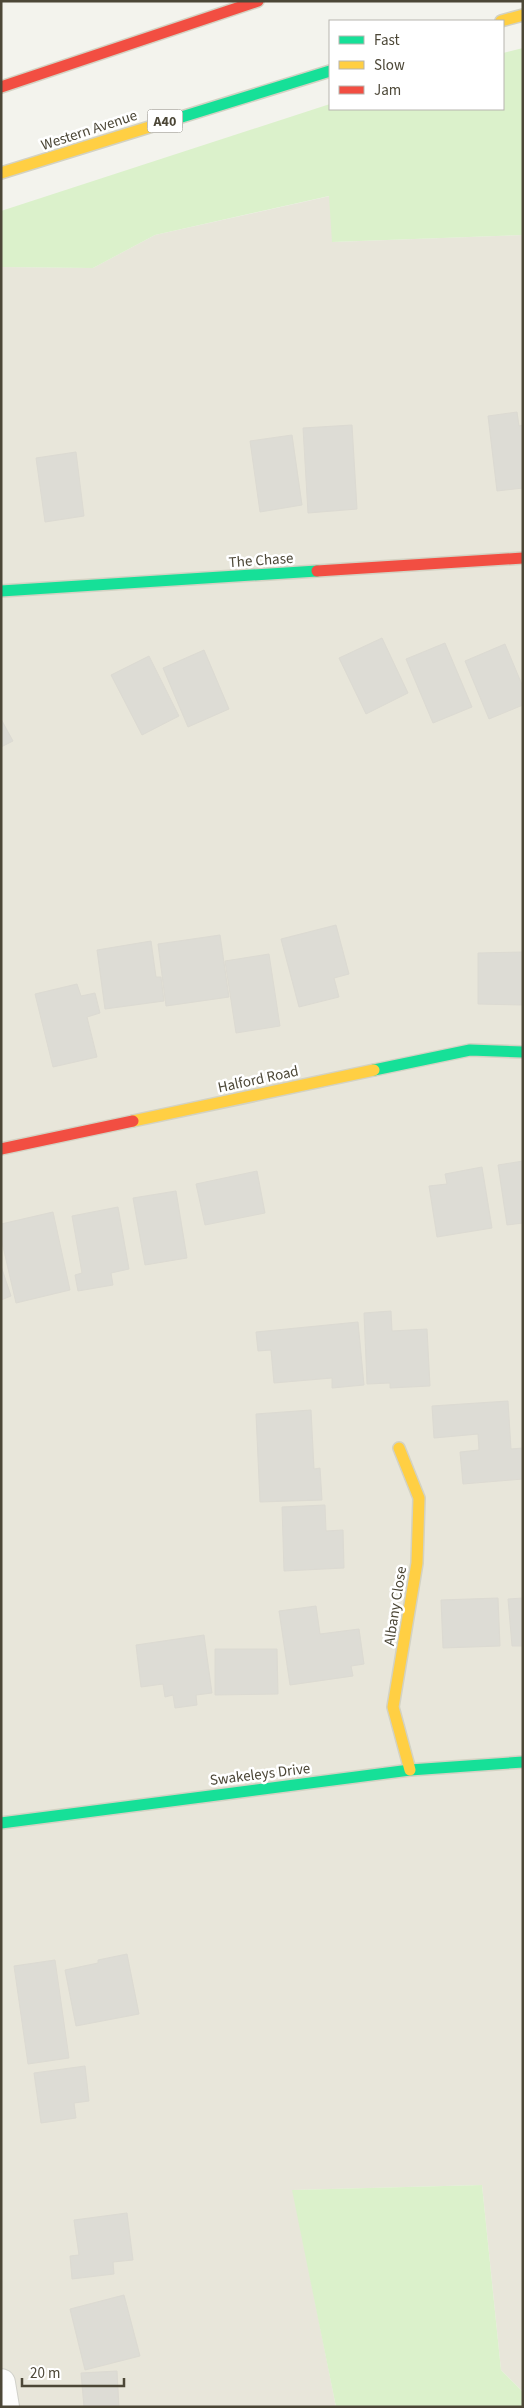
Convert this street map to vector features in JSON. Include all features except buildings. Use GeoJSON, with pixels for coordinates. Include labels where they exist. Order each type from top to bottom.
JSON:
{"type":"FeatureCollection","features":[{"type":"Feature","properties":{"kind":"main road"},"geometry":{"type":"LineString","coordinates":[[1,87],[258,1]]}},
{"type":"Feature","properties":{"kind":"main road"},"geometry":{"type":"LineString","coordinates":[[504,20],[523,15]]}},
{"type":"Feature","properties":{"kind":"main road","name":"Western Avenue"},"geometry":{"type":"LineString","coordinates":[[1,174],[329,71]]}},
{"type":"Feature","properties":{"kind":"main road","name":"The Chase"},"geometry":{"type":"LineString","coordinates":[[1,591],[523,558]]}},
{"type":"Feature","properties":{"kind":"main road","name":"Halford Road"},"geometry":{"type":"LineString","coordinates":[[1,1149],[470,1050],[523,1052]]}},
{"type":"Feature","properties":{"kind":"main road","name":"Albany Close"},"geometry":{"type":"LineString","coordinates":[[399,1448],[419,1498],[417,1563],[393,1707],[410,1770]]}},
{"type":"Feature","properties":{"kind":"main road","name":"Swakeleys Drive"},"geometry":{"type":"LineString","coordinates":[[1,1823],[410,1770],[523,1762]]}},
{"type":"Feature","properties":{"kind":"street"},"geometry":{"type":"LineString","coordinates":[[1,2383],[5,2407]]}},
{"type":"Feature","properties":{"kind":"shaded area"},"geometry":{"type":"Polygon","coordinates":[[[330,196],[333,242],[523,235],[523,2392],[501,2370],[482,2185],[293,2190],[336,2407],[1,2407],[1,267],[93,268],[155,235],[330,196]]]}},
{"type":"Feature","properties":{"kind":"green space"},"geometry":{"type":"Polygon","coordinates":[[[523,48],[523,235],[332,242],[329,196],[155,235],[93,268],[1,267],[1,211],[329,104],[329,110],[504,110],[504,53],[523,48]]]}},
{"type":"Feature","properties":{"kind":"green space"},"geometry":{"type":"Polygon","coordinates":[[[482,2185],[501,2370],[523,2392],[523,2407],[336,2407],[292,2190],[482,2185]]]}},
{"type":"Feature","properties":{"kind":"traffic: fast"},"geometry":{"type":"LineString","coordinates":[[159,124],[329,71]]}},
{"type":"Feature","properties":{"kind":"traffic: fast"},"geometry":{"type":"LineString","coordinates":[[1,591],[317,571]]}},
{"type":"Feature","properties":{"kind":"traffic: fast"},"geometry":{"type":"LineString","coordinates":[[374,1070],[470,1050],[523,1052]]}},
{"type":"Feature","properties":{"kind":"traffic: fast"},"geometry":{"type":"LineString","coordinates":[[1,1823],[410,1770],[523,1762]]}},
{"type":"Feature","properties":{"kind":"traffic: slow"},"geometry":{"type":"LineString","coordinates":[[504,20],[523,15]]}},
{"type":"Feature","properties":{"kind":"traffic: slow"},"geometry":{"type":"LineString","coordinates":[[1,173],[159,124]]}},
{"type":"Feature","properties":{"kind":"traffic: slow"},"geometry":{"type":"LineString","coordinates":[[133,1121],[374,1070]]}},
{"type":"Feature","properties":{"kind":"traffic: slow"},"geometry":{"type":"LineString","coordinates":[[399,1448],[419,1498],[417,1563],[393,1707],[410,1770]]}},
{"type":"Feature","properties":{"kind":"traffic: jam"},"geometry":{"type":"LineString","coordinates":[[1,87],[258,1]]}},
{"type":"Feature","properties":{"kind":"traffic: jam"},"geometry":{"type":"LineString","coordinates":[[317,571],[523,558]]}},
{"type":"Feature","properties":{"kind":"traffic: jam"},"geometry":{"type":"LineString","coordinates":[[1,1149],[133,1121]]}}]}
